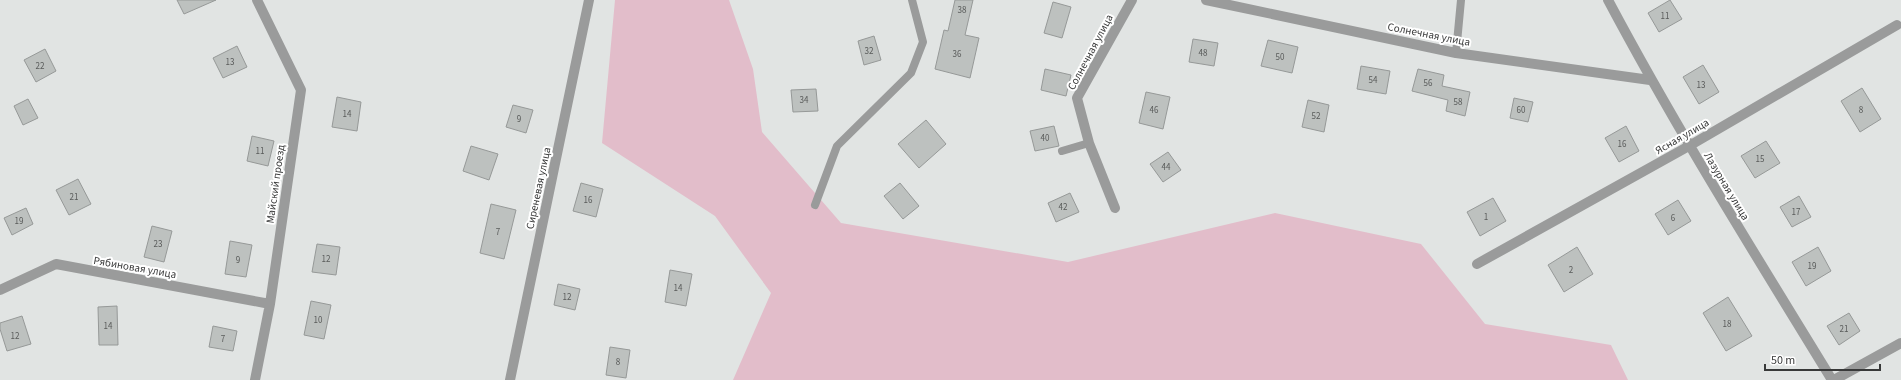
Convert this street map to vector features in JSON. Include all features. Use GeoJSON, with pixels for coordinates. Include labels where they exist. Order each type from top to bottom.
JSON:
{"type":"FeatureCollection","features":[{"type":"Feature","properties":{"kind":"street","name":"Майский проезд"},"geometry":{"type":"LineString","coordinates":[[255,380],[270,304],[301,90],[257,0]]}},
{"type":"Feature","properties":{"kind":"street","name":"Сиреневая улица"},"geometry":{"type":"LineString","coordinates":[[510,380],[589,0]]}},
{"type":"Feature","properties":{"kind":"street","name":"Солнечная улица"},"geometry":{"type":"LineString","coordinates":[[1115,208],[1089,143],[1077,98],[1132,0]]}},
{"type":"Feature","properties":{"kind":"street","name":"Солнечная улица"},"geometry":{"type":"LineString","coordinates":[[1206,0],[1456,52],[1650,80]]}},
{"type":"Feature","properties":{"kind":"street","name":"Лазурная улица"},"geometry":{"type":"LineString","coordinates":[[1608,0],[1650,80],[1689,146],[1833,380]]}},
{"type":"Feature","properties":{"kind":"street","name":"Ясная улица"},"geometry":{"type":"LineString","coordinates":[[1477,264],[1689,146],[1897,25]]}},
{"type":"Feature","properties":{"kind":"street","name":"Рябиновая улица"},"geometry":{"type":"LineString","coordinates":[[0,290],[56,264],[270,304]]}},
{"type":"Feature","properties":{"kind":"street"},"geometry":{"type":"LineString","coordinates":[[1833,380],[1901,343]]}},
{"type":"Feature","properties":{"kind":"lane"},"geometry":{"type":"LineString","coordinates":[[814,205],[837,146],[911,72],[923,42],[912,0]]}},
{"type":"Feature","properties":{"kind":"lane"},"geometry":{"type":"LineString","coordinates":[[1456,52],[1461,0]]}},
{"type":"Feature","properties":{"kind":"lane"},"geometry":{"type":"LineString","coordinates":[[1062,151],[1089,143]]}},
{"type":"Feature","properties":{"kind":"shaded area"},"geometry":{"type":"Polygon","coordinates":[[[615,0],[729,0],[753,69],[762,132],[841,223],[1068,262],[1275,213],[1421,244],[1485,324],[1611,345],[1628,380],[733,380],[771,293],[715,216],[602,143],[615,0]]]}},
{"type":"Feature","properties":{"kind":"building"},"geometry":{"type":"Polygon","coordinates":[[[177,0],[216,0],[184,14],[177,0]]]}},
{"type":"Feature","properties":{"kind":"building"},"geometry":{"type":"Polygon","coordinates":[[[955,0],[973,0],[965,35],[979,38],[970,78],[935,69],[944,30],[948,31],[955,0]]]}},
{"type":"Feature","properties":{"kind":"building"},"geometry":{"type":"Polygon","coordinates":[[[1670,0],[1682,19],[1659,32],[1648,13],[1670,0]]]}},
{"type":"Feature","properties":{"kind":"building"},"geometry":{"type":"Polygon","coordinates":[[[1053,2],[1071,7],[1062,38],[1044,33],[1053,2]]]}},
{"type":"Feature","properties":{"kind":"building"},"geometry":{"type":"Polygon","coordinates":[[[874,36],[881,60],[864,65],[858,41],[874,36]]]}},
{"type":"Feature","properties":{"kind":"building"},"geometry":{"type":"Polygon","coordinates":[[[1193,39],[1218,43],[1214,66],[1189,62],[1193,39]]]}},
{"type":"Feature","properties":{"kind":"building"},"geometry":{"type":"Polygon","coordinates":[[[1268,40],[1298,47],[1292,73],[1261,66],[1268,40]]]}},
{"type":"Feature","properties":{"kind":"building"},"geometry":{"type":"Polygon","coordinates":[[[237,46],[247,67],[223,78],[213,58],[237,46]]]}},
{"type":"Feature","properties":{"kind":"building"},"geometry":{"type":"Polygon","coordinates":[[[45,49],[56,71],[36,82],[24,60],[45,49]]]}},
{"type":"Feature","properties":{"kind":"building"},"geometry":{"type":"Polygon","coordinates":[[[1703,65],[1719,92],[1699,104],[1683,77],[1703,65]]]}},
{"type":"Feature","properties":{"kind":"building"},"geometry":{"type":"Polygon","coordinates":[[[1361,66],[1390,71],[1386,94],[1357,89],[1361,66]]]}},
{"type":"Feature","properties":{"kind":"building"},"geometry":{"type":"Polygon","coordinates":[[[1045,69],[1071,75],[1066,96],[1041,90],[1045,69]]]}},
{"type":"Feature","properties":{"kind":"building"},"geometry":{"type":"Polygon","coordinates":[[[1418,69],[1444,75],[1442,86],[1470,92],[1465,116],[1446,111],[1448,100],[1412,91],[1418,69]]]}},
{"type":"Feature","properties":{"kind":"building"},"geometry":{"type":"Polygon","coordinates":[[[1862,88],[1881,119],[1860,132],[1841,101],[1862,88]]]}},
{"type":"Feature","properties":{"kind":"building"},"geometry":{"type":"Polygon","coordinates":[[[816,89],[818,111],[793,112],[791,90],[816,89]]]}},
{"type":"Feature","properties":{"kind":"building"},"geometry":{"type":"Polygon","coordinates":[[[1146,92],[1170,97],[1163,129],[1139,123],[1146,92]]]}},
{"type":"Feature","properties":{"kind":"building"},"geometry":{"type":"Polygon","coordinates":[[[337,97],[361,102],[357,131],[332,127],[337,97]]]}},
{"type":"Feature","properties":{"kind":"building"},"geometry":{"type":"Polygon","coordinates":[[[1514,98],[1533,102],[1528,122],[1510,118],[1514,98]]]}},
{"type":"Feature","properties":{"kind":"building"},"geometry":{"type":"Polygon","coordinates":[[[28,99],[38,118],[23,125],[14,106],[28,99]]]}},
{"type":"Feature","properties":{"kind":"building"},"geometry":{"type":"Polygon","coordinates":[[[1308,100],[1329,105],[1324,132],[1302,127],[1308,100]]]}},
{"type":"Feature","properties":{"kind":"building"},"geometry":{"type":"Polygon","coordinates":[[[513,105],[533,110],[526,133],[506,127],[513,105]]]}},
{"type":"Feature","properties":{"kind":"building"},"geometry":{"type":"Polygon","coordinates":[[[926,120],[946,144],[919,168],[898,144],[926,120]]]}},
{"type":"Feature","properties":{"kind":"building"},"geometry":{"type":"Polygon","coordinates":[[[1054,126],[1059,146],[1035,151],[1030,131],[1054,126]]]}},
{"type":"Feature","properties":{"kind":"building"},"geometry":{"type":"Polygon","coordinates":[[[1626,126],[1639,151],[1619,162],[1605,138],[1626,126]]]}},
{"type":"Feature","properties":{"kind":"building"},"geometry":{"type":"Polygon","coordinates":[[[252,136],[274,141],[268,166],[247,161],[252,136]]]}},
{"type":"Feature","properties":{"kind":"building"},"geometry":{"type":"Polygon","coordinates":[[[1766,141],[1780,163],[1755,178],[1741,156],[1766,141]]]}},
{"type":"Feature","properties":{"kind":"building"},"geometry":{"type":"Polygon","coordinates":[[[471,146],[498,154],[489,180],[463,171],[471,146]]]}},
{"type":"Feature","properties":{"kind":"building"},"geometry":{"type":"Polygon","coordinates":[[[1168,152],[1181,170],[1163,182],[1150,164],[1168,152]]]}},
{"type":"Feature","properties":{"kind":"building"},"geometry":{"type":"Polygon","coordinates":[[[78,179],[91,204],[69,215],[56,190],[78,179]]]}},
{"type":"Feature","properties":{"kind":"building"},"geometry":{"type":"Polygon","coordinates":[[[581,183],[603,189],[596,217],[573,211],[581,183]]]}},
{"type":"Feature","properties":{"kind":"building"},"geometry":{"type":"Polygon","coordinates":[[[900,183],[919,206],[903,219],[884,196],[900,183]]]}},
{"type":"Feature","properties":{"kind":"building"},"geometry":{"type":"Polygon","coordinates":[[[1070,193],[1079,212],[1056,222],[1048,203],[1070,193]]]}},
{"type":"Feature","properties":{"kind":"building"},"geometry":{"type":"Polygon","coordinates":[[[1799,196],[1811,217],[1792,227],[1780,207],[1799,196]]]}},
{"type":"Feature","properties":{"kind":"building"},"geometry":{"type":"Polygon","coordinates":[[[1493,198],[1506,221],[1480,236],[1467,212],[1493,198]]]}},
{"type":"Feature","properties":{"kind":"building"},"geometry":{"type":"Polygon","coordinates":[[[1678,200],[1691,221],[1668,235],[1655,214],[1678,200]]]}},
{"type":"Feature","properties":{"kind":"building"},"geometry":{"type":"Polygon","coordinates":[[[491,204],[516,210],[504,259],[480,253],[491,204]]]}},
{"type":"Feature","properties":{"kind":"building"},"geometry":{"type":"Polygon","coordinates":[[[26,208],[33,224],[12,235],[4,218],[26,208]]]}},
{"type":"Feature","properties":{"kind":"building"},"geometry":{"type":"Polygon","coordinates":[[[152,226],[172,231],[164,262],[144,257],[152,226]]]}},
{"type":"Feature","properties":{"kind":"building"},"geometry":{"type":"Polygon","coordinates":[[[230,241],[252,245],[246,277],[225,274],[230,241]]]}},
{"type":"Feature","properties":{"kind":"building"},"geometry":{"type":"Polygon","coordinates":[[[317,244],[340,247],[336,275],[312,272],[317,244]]]}},
{"type":"Feature","properties":{"kind":"building"},"geometry":{"type":"Polygon","coordinates":[[[1577,247],[1593,274],[1564,292],[1548,265],[1577,247]]]}},
{"type":"Feature","properties":{"kind":"building"},"geometry":{"type":"Polygon","coordinates":[[[1818,247],[1831,271],[1806,286],[1792,262],[1818,247]]]}},
{"type":"Feature","properties":{"kind":"building"},"geometry":{"type":"Polygon","coordinates":[[[670,270],[692,274],[686,306],[665,302],[670,270]]]}},
{"type":"Feature","properties":{"kind":"building"},"geometry":{"type":"Polygon","coordinates":[[[558,284],[580,289],[575,310],[554,305],[558,284]]]}},
{"type":"Feature","properties":{"kind":"building"},"geometry":{"type":"Polygon","coordinates":[[[1728,297],[1752,336],[1726,351],[1703,313],[1728,297]]]}},
{"type":"Feature","properties":{"kind":"building"},"geometry":{"type":"Polygon","coordinates":[[[311,301],[331,305],[324,339],[304,335],[311,301]]]}},
{"type":"Feature","properties":{"kind":"building"},"geometry":{"type":"Polygon","coordinates":[[[117,306],[118,345],[99,345],[98,307],[117,306]]]}},
{"type":"Feature","properties":{"kind":"building"},"geometry":{"type":"Polygon","coordinates":[[[1849,313],[1860,331],[1839,345],[1827,326],[1849,313]]]}},
{"type":"Feature","properties":{"kind":"building"},"geometry":{"type":"Polygon","coordinates":[[[22,316],[31,344],[7,351],[0,329],[0,323],[22,316]]]}},
{"type":"Feature","properties":{"kind":"building"},"geometry":{"type":"Polygon","coordinates":[[[213,326],[237,331],[233,351],[209,347],[213,326]]]}},
{"type":"Feature","properties":{"kind":"building"},"geometry":{"type":"Polygon","coordinates":[[[610,347],[630,350],[626,378],[606,375],[610,347]]]}}]}
